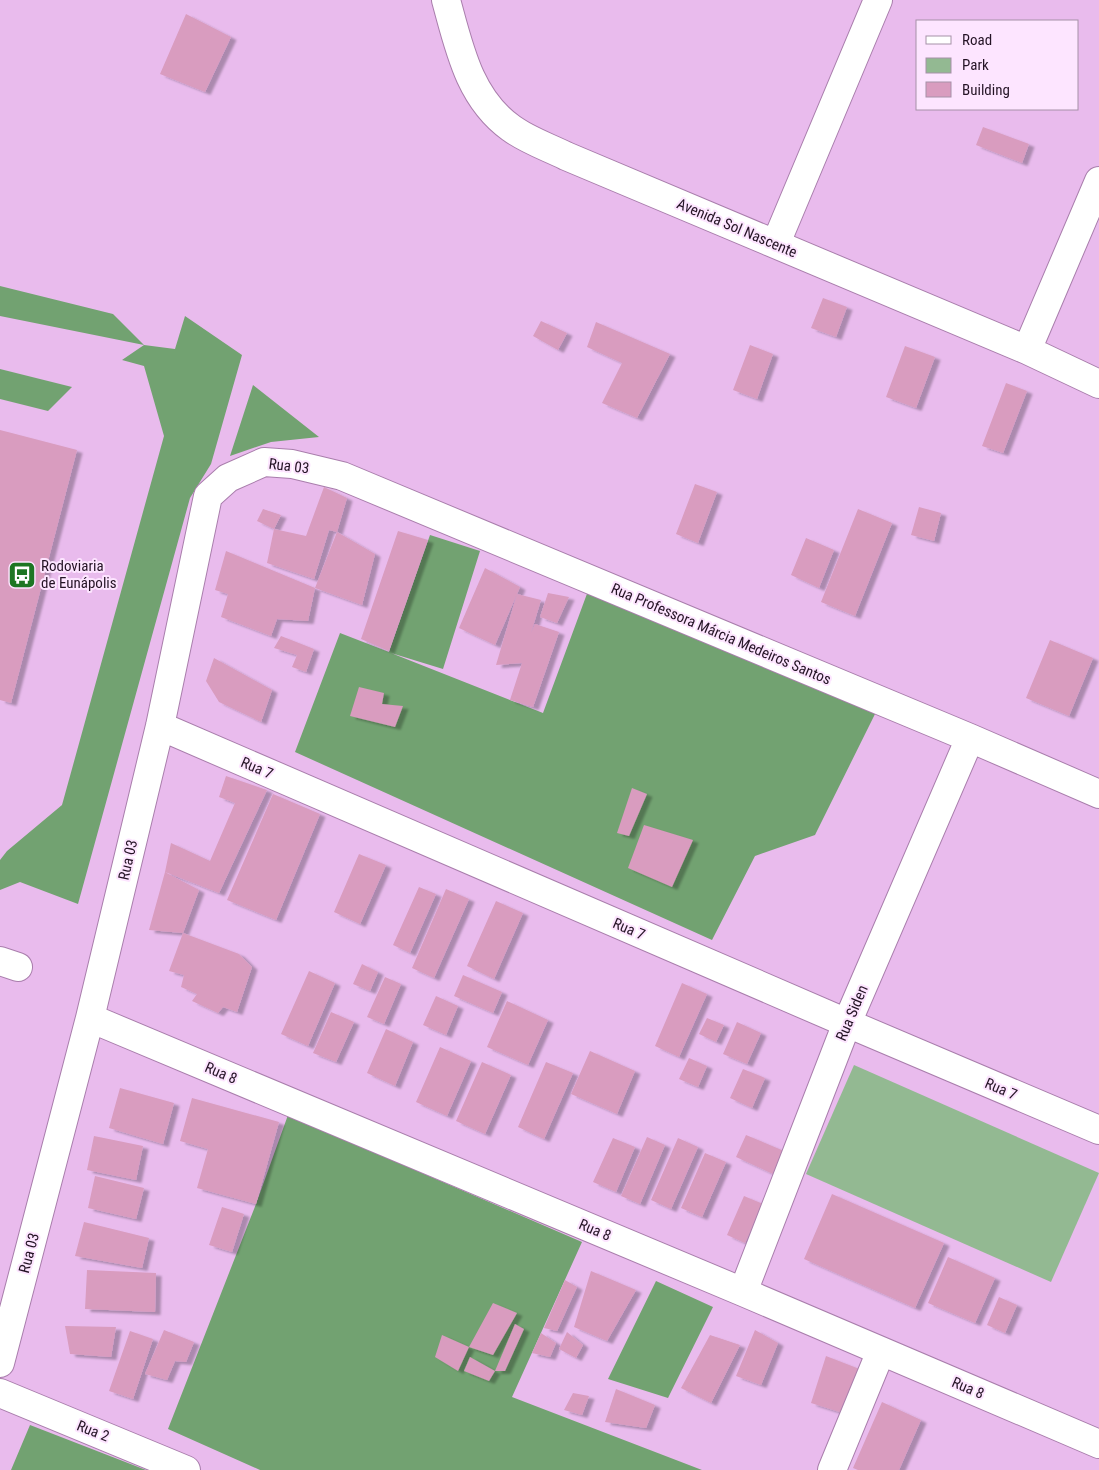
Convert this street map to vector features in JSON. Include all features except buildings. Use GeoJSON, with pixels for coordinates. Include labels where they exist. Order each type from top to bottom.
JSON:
{"type":"FeatureCollection","features":[{"type":"Feature","properties":{"kind":"street","name":"Avenida Sol Nascente"},"geometry":{"type":"LineString","coordinates":[[446,0],[460,50],[471,80],[489,109],[512,129],[566,156],[776,243],[1026,350],[1099,384]]}},
{"type":"Feature","properties":{"kind":"street"},"geometry":{"type":"LineString","coordinates":[[776,243],[878,0]]}},
{"type":"Feature","properties":{"kind":"street"},"geometry":{"type":"LineString","coordinates":[[1026,350],[1099,181]]}},
{"type":"Feature","properties":{"kind":"street","name":"Rua 03"},"geometry":{"type":"LineString","coordinates":[[0,1363],[90,1018],[160,726],[208,496],[228,478],[264,462],[292,464],[342,476]]}},
{"type":"Feature","properties":{"kind":"street","name":"Rua Professora Márcia Medeiros Santos"},"geometry":{"type":"LineString","coordinates":[[342,476],[970,738],[1099,794]]}},
{"type":"Feature","properties":{"kind":"street","name":"Rua 7"},"geometry":{"type":"LineString","coordinates":[[160,726],[847,1024],[1099,1130]]}},
{"type":"Feature","properties":{"kind":"street","name":"Rua Siden"},"geometry":{"type":"LineString","coordinates":[[743,1292],[847,1024],[970,738]]}},
{"type":"Feature","properties":{"kind":"street","name":"Rua 8"},"geometry":{"type":"LineString","coordinates":[[90,1018],[743,1292],[1099,1444]]}},
{"type":"Feature","properties":{"kind":"street"},"geometry":{"type":"LineString","coordinates":[[832,1470],[881,1351]]}},
{"type":"Feature","properties":{"kind":"street","name":"Rua 2"},"geometry":{"type":"LineString","coordinates":[[0,1393],[186,1470]]}},
{"type":"Feature","properties":{"kind":"green space"},"geometry":{"type":"Polygon","coordinates":[[[0,286],[113,314],[144,345],[0,316],[0,286]]]}},
{"type":"Feature","properties":{"kind":"green space"},"geometry":{"type":"Polygon","coordinates":[[[185,316],[242,355],[211,464],[190,498],[78,904],[20,882],[0,890],[0,860],[7,851],[62,805],[164,436],[144,366],[122,360],[144,345],[175,349],[185,316]]]}},
{"type":"Feature","properties":{"kind":"green space"},"geometry":{"type":"Polygon","coordinates":[[[0,369],[72,387],[48,411],[0,399],[0,369]]]}},
{"type":"Feature","properties":{"kind":"green space"},"geometry":{"type":"Polygon","coordinates":[[[253,385],[319,437],[271,442],[230,456],[253,385]]]}},
{"type":"Feature","properties":{"kind":"green space"},"geometry":{"type":"Polygon","coordinates":[[[430,535],[480,551],[443,669],[391,653],[543,713],[588,591],[876,712],[815,835],[755,856],[712,940],[295,752],[340,633],[389,652],[430,535]]]}},
{"type":"Feature","properties":{"kind":"green space"},"geometry":{"type":"Polygon","coordinates":[[[854,1065],[1099,1173],[1051,1282],[806,1174],[854,1065]]]}},
{"type":"Feature","properties":{"kind":"green space"},"geometry":{"type":"Polygon","coordinates":[[[288,1115],[582,1242],[512,1397],[702,1470],[260,1470],[168,1429],[256,1204],[288,1115]]]}},
{"type":"Feature","properties":{"kind":"green space"},"geometry":{"type":"Polygon","coordinates":[[[656,1281],[713,1307],[668,1398],[608,1379],[656,1281]]]}},
{"type":"Feature","properties":{"kind":"green space"},"geometry":{"type":"Polygon","coordinates":[[[30,1425],[146,1470],[11,1470],[30,1425]]]}},
{"type":"Feature","properties":{"kind":"place","name":"Rodoviaria de Eunápolis"},"geometry":{"type":"Point","coordinates":[22,575]}}]}
